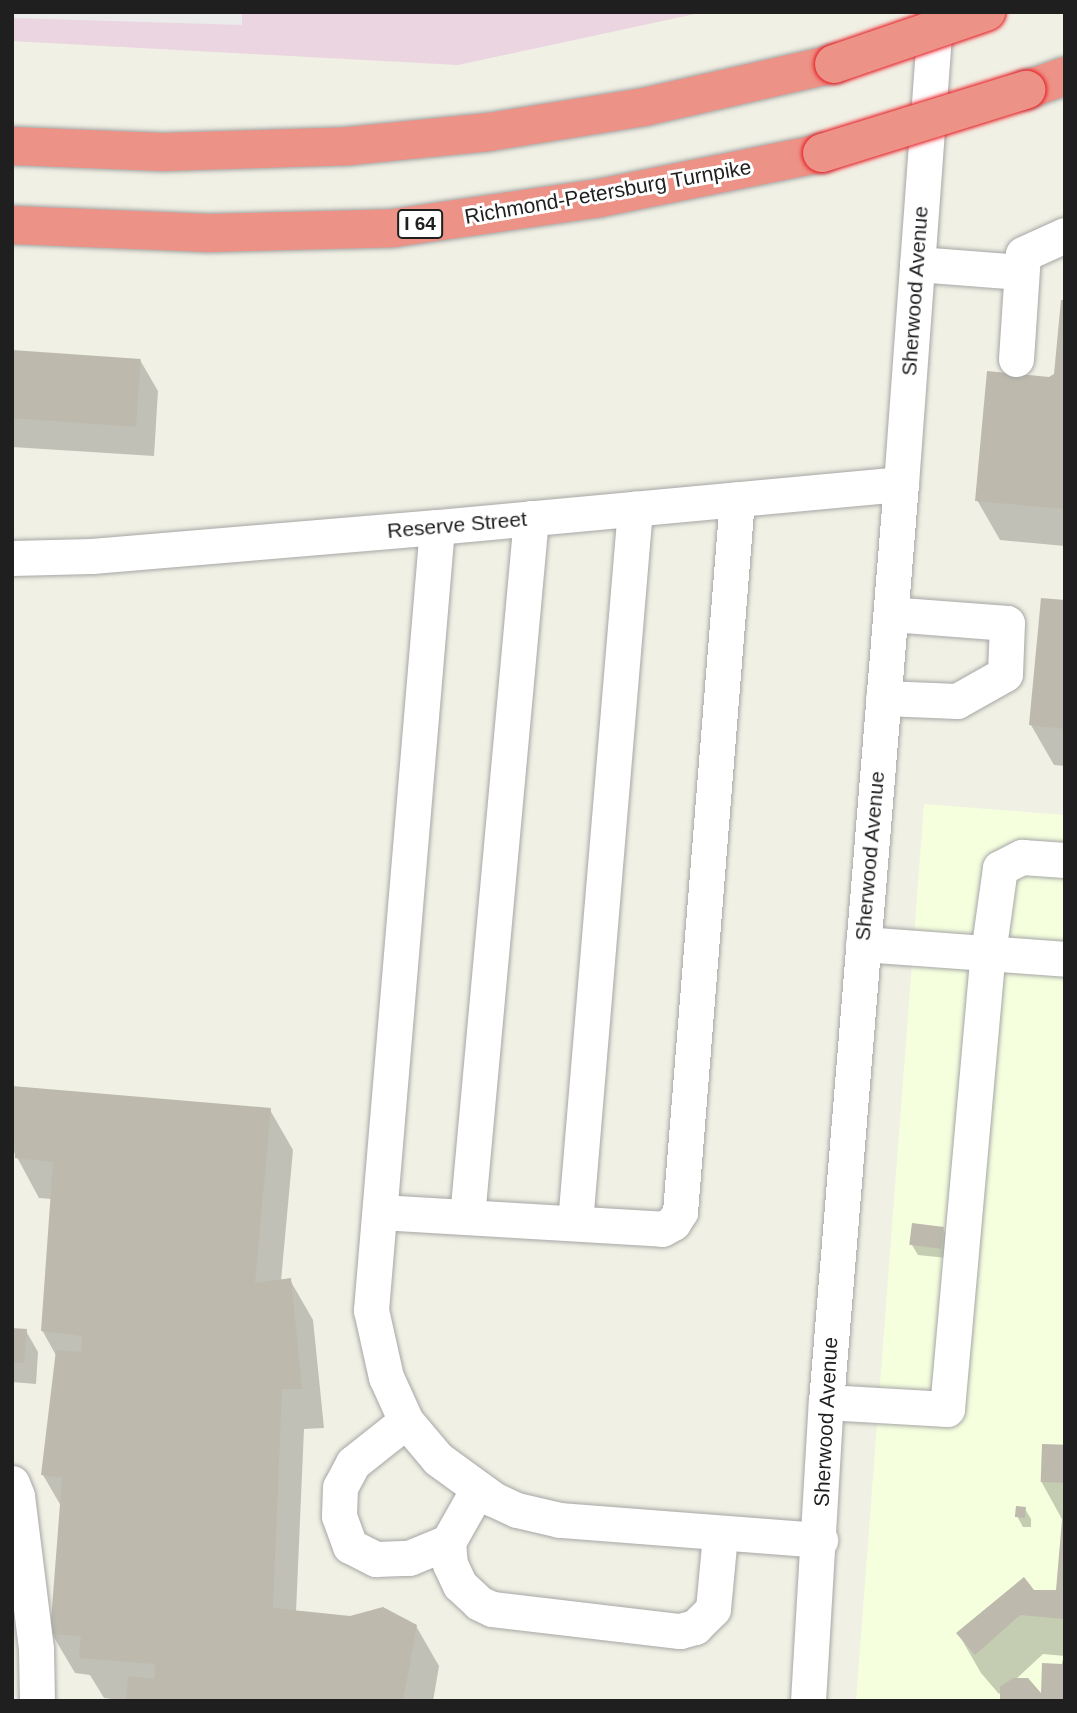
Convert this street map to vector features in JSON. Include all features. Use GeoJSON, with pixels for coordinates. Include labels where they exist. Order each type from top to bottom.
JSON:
{"type":"FeatureCollection","features":[{"type":"Feature","properties":{"kind":"highway"},"geometry":{"type":"LineString","coordinates":[[12,146],[163,152],[349,146],[489,132],[645,107],[834,64],[986,12]]}},
{"type":"Feature","properties":{"kind":"highway","name":"Richmond-Petersburg Turnpike"},"geometry":{"type":"LineString","coordinates":[[12,225],[209,233],[394,228],[599,198],[822,153],[1065,76]]}},
{"type":"Feature","properties":{"kind":"street","name":"Sherwood Avenue"},"geometry":{"type":"LineString","coordinates":[[808,1701],[820,1540],[826,1402],[891,614],[936,12]]}},
{"type":"Feature","properties":{"kind":"street"},"geometry":{"type":"LineString","coordinates":[[1016,359],[1023,254],[1065,235]]}},
{"type":"Feature","properties":{"kind":"street"},"geometry":{"type":"LineString","coordinates":[[917,264],[1021,272]]}},
{"type":"Feature","properties":{"kind":"street","name":"Reserve Street"},"geometry":{"type":"LineString","coordinates":[[12,558],[92,556],[901,484]]}},
{"type":"Feature","properties":{"kind":"street"},"geometry":{"type":"LineString","coordinates":[[380,1212],[662,1229],[673,1223],[680,1212],[737,499]]}},
{"type":"Feature","properties":{"kind":"street"},"geometry":{"type":"LineString","coordinates":[[575,1223],[635,509]]}},
{"type":"Feature","properties":{"kind":"street"},"geometry":{"type":"LineString","coordinates":[[467,1217],[531,518]]}},
{"type":"Feature","properties":{"kind":"street"},"geometry":{"type":"LineString","coordinates":[[438,527],[371,1310],[386,1377],[406,1421],[438,1459],[478,1489],[517,1510],[560,1520],[720,1535],[820,1540]]}},
{"type":"Feature","properties":{"kind":"street"},"geometry":{"type":"LineString","coordinates":[[884,698],[957,701],[1005,674],[1007,623],[891,614]]}},
{"type":"Feature","properties":{"kind":"street"},"geometry":{"type":"LineString","coordinates":[[826,1402],[947,1409],[988,953],[1000,869],[1022,857],[1065,860]]}},
{"type":"Feature","properties":{"kind":"street"},"geometry":{"type":"LineString","coordinates":[[863,944],[1065,959]]}},
{"type":"Feature","properties":{"kind":"street"},"geometry":{"type":"LineString","coordinates":[[406,1421],[353,1463],[340,1487],[339,1516],[350,1546],[376,1559],[409,1558],[448,1542]]}},
{"type":"Feature","properties":{"kind":"street"},"geometry":{"type":"LineString","coordinates":[[12,1483],[17,1496],[36,1649],[37,1701]]}},
{"type":"Feature","properties":{"kind":"street"},"geometry":{"type":"LineString","coordinates":[[478,1489],[448,1542],[450,1564],[460,1585],[479,1603],[492,1609],[680,1631],[695,1627],[713,1609],[720,1535]]}},
{"type":"Feature","properties":{"kind":"shaded area"},"geometry":{"type":"Polygon","coordinates":[[[12,12],[704,12],[458,65],[12,41],[12,12]]]}},
{"type":"Feature","properties":{"kind":"shaded area"},"geometry":{"type":"Polygon","coordinates":[[[12,12],[242,12],[242,25],[12,18],[12,12]]]}},
{"type":"Feature","properties":{"kind":"shaded area"},"geometry":{"type":"Polygon","coordinates":[[[924,804],[1065,815],[1065,1701],[856,1701],[924,804]]]}},
{"type":"Feature","properties":{"kind":"building"},"geometry":{"type":"Polygon","coordinates":[[[1061,300],[1065,300],[1065,509],[975,501],[987,371],[1049,377],[1054,374],[1061,300]]]}},
{"type":"Feature","properties":{"kind":"building"},"geometry":{"type":"Polygon","coordinates":[[[12,350],[141,359],[136,427],[12,418],[12,350]]]}},
{"type":"Feature","properties":{"kind":"building"},"geometry":{"type":"Polygon","coordinates":[[[1041,598],[1065,600],[1065,729],[1029,725],[1041,598]]]}},
{"type":"Feature","properties":{"kind":"building"},"geometry":{"type":"Polygon","coordinates":[[[12,1086],[271,1108],[255,1283],[291,1278],[302,1389],[282,1389],[273,1608],[350,1616],[383,1607],[417,1625],[403,1701],[126,1701],[128,1676],[154,1679],[155,1664],[79,1658],[81,1636],[50,1634],[62,1478],[41,1475],[56,1350],[81,1352],[82,1336],[41,1331],[53,1162],[15,1158],[12,1086]]]}},
{"type":"Feature","properties":{"kind":"building"},"geometry":{"type":"Polygon","coordinates":[[[912,1223],[944,1227],[941,1249],[909,1245],[912,1223]]]}},
{"type":"Feature","properties":{"kind":"building"},"geometry":{"type":"Polygon","coordinates":[[[12,1328],[27,1329],[24,1363],[12,1362],[12,1328]]]}},
{"type":"Feature","properties":{"kind":"building"},"geometry":{"type":"Polygon","coordinates":[[[1042,1444],[1065,1445],[1064,1483],[1041,1482],[1042,1444]]]}},
{"type":"Feature","properties":{"kind":"building"},"geometry":{"type":"Polygon","coordinates":[[[1016,1506],[1026,1507],[1025,1518],[1015,1517],[1016,1506]]]}},
{"type":"Feature","properties":{"kind":"building"},"geometry":{"type":"Polygon","coordinates":[[[1063,1508],[1065,1619],[1020,1615],[975,1655],[956,1633],[1024,1577],[1034,1590],[1056,1590],[1063,1508]]]}},
{"type":"Feature","properties":{"kind":"building"},"geometry":{"type":"Polygon","coordinates":[[[1063,1659],[1065,1701],[1000,1701],[1000,1687],[1013,1678],[1028,1678],[1041,1693],[1042,1663],[1062,1664],[1063,1659]]]}}]}
